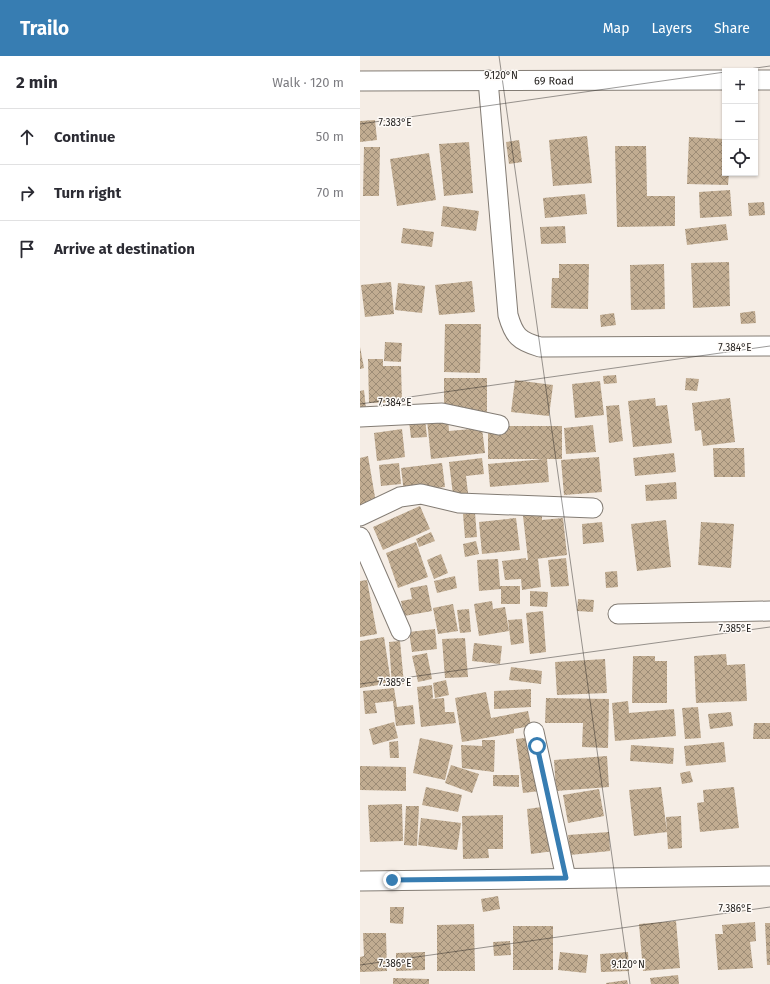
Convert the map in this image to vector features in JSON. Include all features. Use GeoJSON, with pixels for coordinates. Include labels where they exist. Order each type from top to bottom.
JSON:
{"type":"FeatureCollection","features":[{"type":"Feature","properties":{"kind":"street"},"geometry":{"type":"LineString","coordinates":[[488,80],[508,315],[512,329],[518,337],[527,343],[540,347],[770,346]]}},
{"type":"Feature","properties":{"kind":"street","name":"69 Road"},"geometry":{"type":"LineString","coordinates":[[360,81],[722,80]]}},
{"type":"Feature","properties":{"kind":"street"},"geometry":{"type":"LineString","coordinates":[[758,80],[770,80]]}},
{"type":"Feature","properties":{"kind":"street"},"geometry":{"type":"LineString","coordinates":[[360,417],[442,414],[499,424]]}},
{"type":"Feature","properties":{"kind":"street"},"geometry":{"type":"LineString","coordinates":[[360,516],[400,497],[421,494],[459,503],[593,508]]}},
{"type":"Feature","properties":{"kind":"street"},"geometry":{"type":"LineString","coordinates":[[360,537],[401,631]]}},
{"type":"Feature","properties":{"kind":"street"},"geometry":{"type":"LineString","coordinates":[[618,614],[770,611]]}},
{"type":"Feature","properties":{"kind":"street"},"geometry":{"type":"LineString","coordinates":[[534,732],[566,878]]}},
{"type":"Feature","properties":{"kind":"street"},"geometry":{"type":"LineString","coordinates":[[360,881],[770,876]]}},
{"type":"Feature","properties":{"kind":"building"},"geometry":{"type":"Polygon","coordinates":[[[375,120],[377,140],[360,142],[360,121],[375,120]]]}},
{"type":"Feature","properties":{"kind":"building"},"geometry":{"type":"Polygon","coordinates":[[[587,136],[592,183],[553,186],[549,140],[587,136]]]}},
{"type":"Feature","properties":{"kind":"building"},"geometry":{"type":"Polygon","coordinates":[[[689,137],[722,139],[722,176],[729,176],[728,185],[687,184],[689,137]]]}},
{"type":"Feature","properties":{"kind":"building"},"geometry":{"type":"Polygon","coordinates":[[[519,140],[522,162],[509,164],[506,142],[519,140]]]}},
{"type":"Feature","properties":{"kind":"building"},"geometry":{"type":"Polygon","coordinates":[[[469,142],[473,193],[444,196],[439,144],[469,142]]]}},
{"type":"Feature","properties":{"kind":"building"},"geometry":{"type":"Polygon","coordinates":[[[615,146],[646,146],[647,196],[675,196],[675,226],[617,227],[615,146]]]}},
{"type":"Feature","properties":{"kind":"building"},"geometry":{"type":"Polygon","coordinates":[[[364,147],[380,147],[379,196],[363,196],[364,147]]]}},
{"type":"Feature","properties":{"kind":"building"},"geometry":{"type":"Polygon","coordinates":[[[429,153],[436,200],[397,206],[390,159],[429,153]]]}},
{"type":"Feature","properties":{"kind":"building"},"geometry":{"type":"Polygon","coordinates":[[[730,190],[732,216],[700,218],[699,192],[730,190]]]}},
{"type":"Feature","properties":{"kind":"building"},"geometry":{"type":"Polygon","coordinates":[[[585,194],[587,214],[545,218],[543,198],[585,194]]]}},
{"type":"Feature","properties":{"kind":"building"},"geometry":{"type":"Polygon","coordinates":[[[764,202],[765,215],[749,216],[748,203],[764,202]]]}},
{"type":"Feature","properties":{"kind":"building"},"geometry":{"type":"Polygon","coordinates":[[[443,206],[479,211],[476,231],[441,226],[443,206]]]}},
{"type":"Feature","properties":{"kind":"building"},"geometry":{"type":"Polygon","coordinates":[[[726,224],[728,240],[687,245],[685,229],[726,224]]]}},
{"type":"Feature","properties":{"kind":"building"},"geometry":{"type":"Polygon","coordinates":[[[565,226],[566,243],[541,244],[540,227],[565,226]]]}},
{"type":"Feature","properties":{"kind":"building"},"geometry":{"type":"Polygon","coordinates":[[[403,228],[434,232],[432,247],[401,243],[403,228]]]}},
{"type":"Feature","properties":{"kind":"building"},"geometry":{"type":"Polygon","coordinates":[[[729,262],[730,306],[693,308],[691,263],[729,262]]]}},
{"type":"Feature","properties":{"kind":"building"},"geometry":{"type":"Polygon","coordinates":[[[559,264],[589,264],[588,309],[551,308],[552,278],[559,278],[559,264]]]}},
{"type":"Feature","properties":{"kind":"building"},"geometry":{"type":"Polygon","coordinates":[[[664,264],[665,309],[631,310],[630,265],[664,264]]]}},
{"type":"Feature","properties":{"kind":"building"},"geometry":{"type":"Polygon","coordinates":[[[472,281],[475,312],[439,315],[435,285],[472,281]]]}},
{"type":"Feature","properties":{"kind":"building"},"geometry":{"type":"Polygon","coordinates":[[[391,282],[394,314],[365,317],[361,285],[391,282]]]}},
{"type":"Feature","properties":{"kind":"building"},"geometry":{"type":"Polygon","coordinates":[[[398,283],[425,286],[422,313],[395,310],[398,283]]]}},
{"type":"Feature","properties":{"kind":"building"},"geometry":{"type":"Polygon","coordinates":[[[755,311],[756,323],[741,324],[740,313],[755,311]]]}},
{"type":"Feature","properties":{"kind":"building"},"geometry":{"type":"Polygon","coordinates":[[[614,313],[616,325],[601,327],[600,315],[614,313]]]}},
{"type":"Feature","properties":{"kind":"building"},"geometry":{"type":"Polygon","coordinates":[[[445,324],[481,324],[480,373],[444,372],[445,324]]]}},
{"type":"Feature","properties":{"kind":"building"},"geometry":{"type":"Polygon","coordinates":[[[385,342],[402,343],[401,362],[384,361],[385,342]]]}},
{"type":"Feature","properties":{"kind":"building"},"geometry":{"type":"Polygon","coordinates":[[[360,347],[364,368],[360,369],[360,347]]]}},
{"type":"Feature","properties":{"kind":"building"},"geometry":{"type":"Polygon","coordinates":[[[368,359],[383,359],[383,366],[401,366],[402,402],[369,403],[368,359]]]}},
{"type":"Feature","properties":{"kind":"building"},"geometry":{"type":"Polygon","coordinates":[[[616,375],[617,383],[604,384],[603,376],[616,375]]]}},
{"type":"Feature","properties":{"kind":"building"},"geometry":{"type":"Polygon","coordinates":[[[444,378],[487,378],[487,412],[444,412],[444,378]]]}},
{"type":"Feature","properties":{"kind":"building"},"geometry":{"type":"Polygon","coordinates":[[[686,378],[699,379],[697,391],[685,390],[686,378]]]}},
{"type":"Feature","properties":{"kind":"building"},"geometry":{"type":"Polygon","coordinates":[[[515,380],[553,385],[549,416],[511,412],[515,380]]]}},
{"type":"Feature","properties":{"kind":"building"},"geometry":{"type":"Polygon","coordinates":[[[600,381],[604,415],[575,418],[572,384],[600,381]]]}},
{"type":"Feature","properties":{"kind":"building"},"geometry":{"type":"Polygon","coordinates":[[[364,390],[366,409],[360,409],[360,391],[364,390]]]}},
{"type":"Feature","properties":{"kind":"building"},"geometry":{"type":"Polygon","coordinates":[[[655,398],[656,406],[667,405],[672,443],[633,447],[628,401],[655,398]]]}},
{"type":"Feature","properties":{"kind":"building"},"geometry":{"type":"Polygon","coordinates":[[[730,398],[735,442],[703,446],[701,430],[695,431],[692,403],[730,398]]]}},
{"type":"Feature","properties":{"kind":"building"},"geometry":{"type":"Polygon","coordinates":[[[619,405],[623,441],[609,443],[606,406],[619,405]]]}},
{"type":"Feature","properties":{"kind":"building"},"geometry":{"type":"Polygon","coordinates":[[[448,417],[449,431],[482,428],[485,453],[431,459],[427,420],[448,417]]]}},
{"type":"Feature","properties":{"kind":"building"},"geometry":{"type":"Polygon","coordinates":[[[425,419],[427,437],[411,438],[409,421],[425,419]]]}},
{"type":"Feature","properties":{"kind":"building"},"geometry":{"type":"Polygon","coordinates":[[[593,425],[596,452],[566,454],[564,428],[593,425]]]}},
{"type":"Feature","properties":{"kind":"building"},"geometry":{"type":"Polygon","coordinates":[[[488,426],[562,426],[562,459],[547,459],[549,482],[490,487],[488,464],[544,459],[488,459],[488,426]]]}},
{"type":"Feature","properties":{"kind":"building"},"geometry":{"type":"Polygon","coordinates":[[[402,429],[405,457],[377,461],[374,433],[402,429]]]}},
{"type":"Feature","properties":{"kind":"building"},"geometry":{"type":"Polygon","coordinates":[[[713,448],[744,448],[745,477],[714,477],[713,448]]]}},
{"type":"Feature","properties":{"kind":"building"},"geometry":{"type":"Polygon","coordinates":[[[674,453],[676,472],[635,476],[633,458],[674,453]]]}},
{"type":"Feature","properties":{"kind":"building"},"geometry":{"type":"Polygon","coordinates":[[[368,456],[376,503],[360,505],[360,458],[368,456]]]}},
{"type":"Feature","properties":{"kind":"building"},"geometry":{"type":"Polygon","coordinates":[[[599,457],[602,492],[564,495],[561,460],[599,457]]]}},
{"type":"Feature","properties":{"kind":"building"},"geometry":{"type":"Polygon","coordinates":[[[482,458],[484,474],[466,476],[468,493],[453,495],[449,462],[482,458]]]}},
{"type":"Feature","properties":{"kind":"building"},"geometry":{"type":"Polygon","coordinates":[[[399,463],[401,484],[381,486],[379,465],[399,463]]]}},
{"type":"Feature","properties":{"kind":"building"},"geometry":{"type":"Polygon","coordinates":[[[442,463],[445,487],[404,492],[401,468],[442,463]]]}},
{"type":"Feature","properties":{"kind":"building"},"geometry":{"type":"Polygon","coordinates":[[[676,482],[677,499],[646,501],[645,485],[676,482]]]}},
{"type":"Feature","properties":{"kind":"building"},"geometry":{"type":"Polygon","coordinates":[[[420,506],[430,529],[383,550],[373,527],[420,506]]]}},
{"type":"Feature","properties":{"kind":"building"},"geometry":{"type":"Polygon","coordinates":[[[475,513],[477,537],[465,538],[463,514],[475,513]]]}},
{"type":"Feature","properties":{"kind":"building"},"geometry":{"type":"Polygon","coordinates":[[[542,514],[542,520],[563,518],[567,555],[528,560],[523,516],[542,514]]]}},
{"type":"Feature","properties":{"kind":"building"},"geometry":{"type":"Polygon","coordinates":[[[516,518],[520,550],[482,554],[479,522],[516,518]]]}},
{"type":"Feature","properties":{"kind":"building"},"geometry":{"type":"Polygon","coordinates":[[[666,520],[671,567],[637,571],[631,524],[666,520]]]}},
{"type":"Feature","properties":{"kind":"building"},"geometry":{"type":"Polygon","coordinates":[[[602,522],[604,542],[583,544],[582,524],[602,522]]]}},
{"type":"Feature","properties":{"kind":"building"},"geometry":{"type":"Polygon","coordinates":[[[701,522],[734,524],[731,568],[698,565],[701,522]]]}},
{"type":"Feature","properties":{"kind":"building"},"geometry":{"type":"Polygon","coordinates":[[[431,532],[435,541],[419,547],[416,539],[431,532]]]}},
{"type":"Feature","properties":{"kind":"building"},"geometry":{"type":"Polygon","coordinates":[[[476,541],[479,554],[465,557],[463,544],[476,541]]]}},
{"type":"Feature","properties":{"kind":"building"},"geometry":{"type":"Polygon","coordinates":[[[416,542],[428,577],[398,588],[386,553],[416,542]]]}},
{"type":"Feature","properties":{"kind":"building"},"geometry":{"type":"Polygon","coordinates":[[[441,554],[448,573],[434,579],[427,560],[441,554]]]}},
{"type":"Feature","properties":{"kind":"building"},"geometry":{"type":"Polygon","coordinates":[[[526,558],[526,560],[538,559],[541,587],[522,590],[521,579],[505,580],[502,561],[526,558]]]}},
{"type":"Feature","properties":{"kind":"building"},"geometry":{"type":"Polygon","coordinates":[[[566,558],[569,586],[551,587],[548,560],[566,558]]]}},
{"type":"Feature","properties":{"kind":"building"},"geometry":{"type":"Polygon","coordinates":[[[498,559],[500,586],[520,586],[520,604],[501,604],[501,589],[479,591],[477,560],[498,559]]]}},
{"type":"Feature","properties":{"kind":"building"},"geometry":{"type":"Polygon","coordinates":[[[617,571],[618,587],[606,588],[605,572],[617,571]]]}},
{"type":"Feature","properties":{"kind":"building"},"geometry":{"type":"Polygon","coordinates":[[[455,576],[457,588],[437,593],[434,581],[455,576]]]}},
{"type":"Feature","properties":{"kind":"building"},"geometry":{"type":"Polygon","coordinates":[[[367,580],[377,634],[360,637],[360,581],[367,580]]]}},
{"type":"Feature","properties":{"kind":"building"},"geometry":{"type":"Polygon","coordinates":[[[427,585],[432,611],[404,616],[401,601],[412,599],[410,588],[427,585]]]}},
{"type":"Feature","properties":{"kind":"building"},"geometry":{"type":"Polygon","coordinates":[[[530,591],[548,592],[547,607],[530,606],[530,591]]]}},
{"type":"Feature","properties":{"kind":"building"},"geometry":{"type":"Polygon","coordinates":[[[578,599],[594,600],[593,612],[577,611],[578,599]]]}},
{"type":"Feature","properties":{"kind":"building"},"geometry":{"type":"Polygon","coordinates":[[[492,601],[493,609],[505,607],[509,631],[479,636],[474,604],[492,601]]]}},
{"type":"Feature","properties":{"kind":"building"},"geometry":{"type":"Polygon","coordinates":[[[453,604],[458,631],[438,634],[433,608],[453,604]]]}},
{"type":"Feature","properties":{"kind":"building"},"geometry":{"type":"Polygon","coordinates":[[[469,609],[471,632],[460,633],[457,610],[469,609]]]}},
{"type":"Feature","properties":{"kind":"building"},"geometry":{"type":"Polygon","coordinates":[[[543,611],[546,652],[530,654],[526,613],[543,611]]]}},
{"type":"Feature","properties":{"kind":"building"},"geometry":{"type":"Polygon","coordinates":[[[522,619],[524,643],[511,645],[508,620],[522,619]]]}},
{"type":"Feature","properties":{"kind":"building"},"geometry":{"type":"Polygon","coordinates":[[[435,629],[437,649],[412,652],[409,632],[435,629]]]}},
{"type":"Feature","properties":{"kind":"building"},"geometry":{"type":"Polygon","coordinates":[[[384,637],[391,683],[360,688],[360,641],[384,637]]]}},
{"type":"Feature","properties":{"kind":"building"},"geometry":{"type":"Polygon","coordinates":[[[465,638],[468,677],[445,678],[442,639],[465,638]]]}},
{"type":"Feature","properties":{"kind":"building"},"geometry":{"type":"Polygon","coordinates":[[[400,641],[404,684],[392,685],[389,642],[400,641]]]}},
{"type":"Feature","properties":{"kind":"building"},"geometry":{"type":"Polygon","coordinates":[[[474,643],[502,646],[500,664],[472,661],[474,643]]]}},
{"type":"Feature","properties":{"kind":"building"},"geometry":{"type":"Polygon","coordinates":[[[427,653],[432,679],[418,682],[412,656],[427,653]]]}},
{"type":"Feature","properties":{"kind":"building"},"geometry":{"type":"Polygon","coordinates":[[[726,654],[727,665],[745,664],[747,701],[696,703],[694,656],[726,654]]]}},
{"type":"Feature","properties":{"kind":"building"},"geometry":{"type":"Polygon","coordinates":[[[633,656],[655,656],[655,661],[667,661],[667,703],[632,703],[633,656]]]}},
{"type":"Feature","properties":{"kind":"building"},"geometry":{"type":"Polygon","coordinates":[[[605,659],[607,693],[557,695],[555,662],[605,659]]]}},
{"type":"Feature","properties":{"kind":"building"},"geometry":{"type":"Polygon","coordinates":[[[511,667],[542,671],[541,684],[509,680],[511,667]]]}},
{"type":"Feature","properties":{"kind":"building"},"geometry":{"type":"Polygon","coordinates":[[[446,680],[449,695],[435,698],[433,683],[446,680]]]}},
{"type":"Feature","properties":{"kind":"building"},"geometry":{"type":"Polygon","coordinates":[[[432,685],[433,698],[431,699],[444,698],[445,712],[454,712],[456,723],[421,727],[417,687],[432,685]]]}},
{"type":"Feature","properties":{"kind":"building"},"geometry":{"type":"Polygon","coordinates":[[[394,688],[397,707],[413,705],[415,724],[396,726],[393,701],[375,703],[377,713],[365,714],[363,691],[394,688]]]}},
{"type":"Feature","properties":{"kind":"building"},"geometry":{"type":"Polygon","coordinates":[[[531,689],[531,707],[494,709],[494,691],[531,689]]]}},
{"type":"Feature","properties":{"kind":"building"},"geometry":{"type":"Polygon","coordinates":[[[486,692],[491,718],[528,711],[531,726],[514,729],[514,733],[462,742],[455,698],[486,692]]]}},
{"type":"Feature","properties":{"kind":"building"},"geometry":{"type":"Polygon","coordinates":[[[546,698],[609,699],[608,748],[582,747],[583,723],[545,723],[546,698]]]}},
{"type":"Feature","properties":{"kind":"building"},"geometry":{"type":"Polygon","coordinates":[[[628,701],[629,713],[674,709],[676,736],[615,741],[612,703],[628,701]]]}},
{"type":"Feature","properties":{"kind":"building"},"geometry":{"type":"Polygon","coordinates":[[[698,707],[701,738],[685,739],[682,708],[698,707]]]}},
{"type":"Feature","properties":{"kind":"building"},"geometry":{"type":"Polygon","coordinates":[[[731,712],[733,726],[710,729],[708,714],[731,712]]]}},
{"type":"Feature","properties":{"kind":"building"},"geometry":{"type":"Polygon","coordinates":[[[394,722],[398,738],[373,745],[369,729],[394,722]]]}},
{"type":"Feature","properties":{"kind":"building"},"geometry":{"type":"Polygon","coordinates":[[[754,723],[770,723],[770,739],[753,739],[754,723]]]}},
{"type":"Feature","properties":{"kind":"building"},"geometry":{"type":"Polygon","coordinates":[[[533,737],[540,791],[523,793],[516,739],[533,737]]]}},
{"type":"Feature","properties":{"kind":"building"},"geometry":{"type":"Polygon","coordinates":[[[420,738],[453,745],[445,780],[413,773],[420,738]]]}},
{"type":"Feature","properties":{"kind":"building"},"geometry":{"type":"Polygon","coordinates":[[[482,740],[495,740],[494,772],[462,768],[461,745],[482,746],[482,740]]]}},
{"type":"Feature","properties":{"kind":"building"},"geometry":{"type":"Polygon","coordinates":[[[398,741],[399,758],[390,758],[389,742],[398,741]]]}},
{"type":"Feature","properties":{"kind":"building"},"geometry":{"type":"Polygon","coordinates":[[[724,742],[726,762],[686,766],[684,746],[724,742]]]}},
{"type":"Feature","properties":{"kind":"building"},"geometry":{"type":"Polygon","coordinates":[[[631,745],[674,748],[673,764],[630,761],[631,745]]]}},
{"type":"Feature","properties":{"kind":"building"},"geometry":{"type":"Polygon","coordinates":[[[607,756],[609,787],[556,791],[554,760],[607,756]]]}},
{"type":"Feature","properties":{"kind":"building"},"geometry":{"type":"Polygon","coordinates":[[[451,765],[479,774],[472,793],[445,783],[451,765]]]}},
{"type":"Feature","properties":{"kind":"building"},"geometry":{"type":"Polygon","coordinates":[[[360,766],[406,767],[406,791],[360,790],[360,766]]]}},
{"type":"Feature","properties":{"kind":"building"},"geometry":{"type":"Polygon","coordinates":[[[690,771],[693,782],[682,784],[680,773],[690,771]]]}},
{"type":"Feature","properties":{"kind":"building"},"geometry":{"type":"Polygon","coordinates":[[[493,775],[519,775],[519,787],[493,786],[493,775]]]}},
{"type":"Feature","properties":{"kind":"building"},"geometry":{"type":"Polygon","coordinates":[[[426,787],[462,795],[458,812],[422,805],[426,787]]]}},
{"type":"Feature","properties":{"kind":"building"},"geometry":{"type":"Polygon","coordinates":[[[661,787],[667,832],[634,836],[629,790],[661,787]]]}},
{"type":"Feature","properties":{"kind":"building"},"geometry":{"type":"Polygon","coordinates":[[[734,787],[739,828],[700,832],[697,803],[704,802],[703,790],[734,787]]]}},
{"type":"Feature","properties":{"kind":"building"},"geometry":{"type":"Polygon","coordinates":[[[599,789],[604,816],[568,823],[563,795],[599,789]]]}},
{"type":"Feature","properties":{"kind":"building"},"geometry":{"type":"Polygon","coordinates":[[[402,804],[403,841],[370,842],[368,805],[402,804]]]}},
{"type":"Feature","properties":{"kind":"building"},"geometry":{"type":"Polygon","coordinates":[[[406,806],[419,806],[417,846],[404,845],[406,806]]]}},
{"type":"Feature","properties":{"kind":"building"},"geometry":{"type":"Polygon","coordinates":[[[549,806],[554,851],[531,854],[527,809],[549,806]]]}},
{"type":"Feature","properties":{"kind":"building"},"geometry":{"type":"Polygon","coordinates":[[[503,815],[503,849],[488,849],[489,858],[463,859],[462,816],[503,815]]]}},
{"type":"Feature","properties":{"kind":"building"},"geometry":{"type":"Polygon","coordinates":[[[681,816],[682,848],[668,849],[666,817],[681,816]]]}},
{"type":"Feature","properties":{"kind":"building"},"geometry":{"type":"Polygon","coordinates":[[[421,818],[461,823],[457,850],[418,845],[421,818]]]}},
{"type":"Feature","properties":{"kind":"building"},"geometry":{"type":"Polygon","coordinates":[[[609,832],[610,851],[570,855],[568,835],[609,832]]]}},
{"type":"Feature","properties":{"kind":"building"},"geometry":{"type":"Polygon","coordinates":[[[498,896],[500,909],[483,912],[481,899],[498,896]]]}},
{"type":"Feature","properties":{"kind":"building"},"geometry":{"type":"Polygon","coordinates":[[[390,907],[404,907],[403,924],[390,923],[390,907]]]}},
{"type":"Feature","properties":{"kind":"building"},"geometry":{"type":"Polygon","coordinates":[[[676,921],[680,968],[643,971],[639,924],[676,921]]]}},
{"type":"Feature","properties":{"kind":"building"},"geometry":{"type":"Polygon","coordinates":[[[755,922],[756,941],[750,942],[753,968],[718,970],[715,934],[723,934],[722,925],[755,922]]]}},
{"type":"Feature","properties":{"kind":"building"},"geometry":{"type":"Polygon","coordinates":[[[765,923],[770,923],[770,965],[767,965],[765,923]]]}},
{"type":"Feature","properties":{"kind":"building"},"geometry":{"type":"Polygon","coordinates":[[[474,924],[475,971],[437,971],[437,925],[474,924]]]}},
{"type":"Feature","properties":{"kind":"building"},"geometry":{"type":"Polygon","coordinates":[[[513,926],[553,926],[553,970],[513,970],[513,926]]]}},
{"type":"Feature","properties":{"kind":"building"},"geometry":{"type":"Polygon","coordinates":[[[363,933],[386,933],[387,971],[360,972],[360,957],[364,956],[363,933]]]}},
{"type":"Feature","properties":{"kind":"building"},"geometry":{"type":"Polygon","coordinates":[[[510,941],[511,955],[494,956],[493,942],[510,941]]]}},
{"type":"Feature","properties":{"kind":"building"},"geometry":{"type":"Polygon","coordinates":[[[425,952],[425,970],[396,971],[396,953],[425,952]]]}},
{"type":"Feature","properties":{"kind":"building"},"geometry":{"type":"Polygon","coordinates":[[[560,952],[588,955],[586,973],[558,970],[560,952]]]}},
{"type":"Feature","properties":{"kind":"building"},"geometry":{"type":"Polygon","coordinates":[[[628,952],[629,971],[601,972],[600,954],[628,952]]]}},
{"type":"Feature","properties":{"kind":"building"},"geometry":{"type":"Polygon","coordinates":[[[678,975],[679,984],[651,984],[650,978],[678,975]]]}},
{"type":"Feature","properties":{"kind":"building"},"geometry":{"type":"Polygon","coordinates":[[[393,978],[429,979],[429,984],[393,984],[393,978]]]}},
{"type":"Feature","properties":{"kind":"building"},"geometry":{"type":"Polygon","coordinates":[[[627,980],[628,984],[606,984],[606,983],[627,980]]]}},
{"type":"Feature","properties":{"kind":"route"},"geometry":{"type":"LineString","coordinates":[[392,880],[566,878],[537,746]]}}]}
